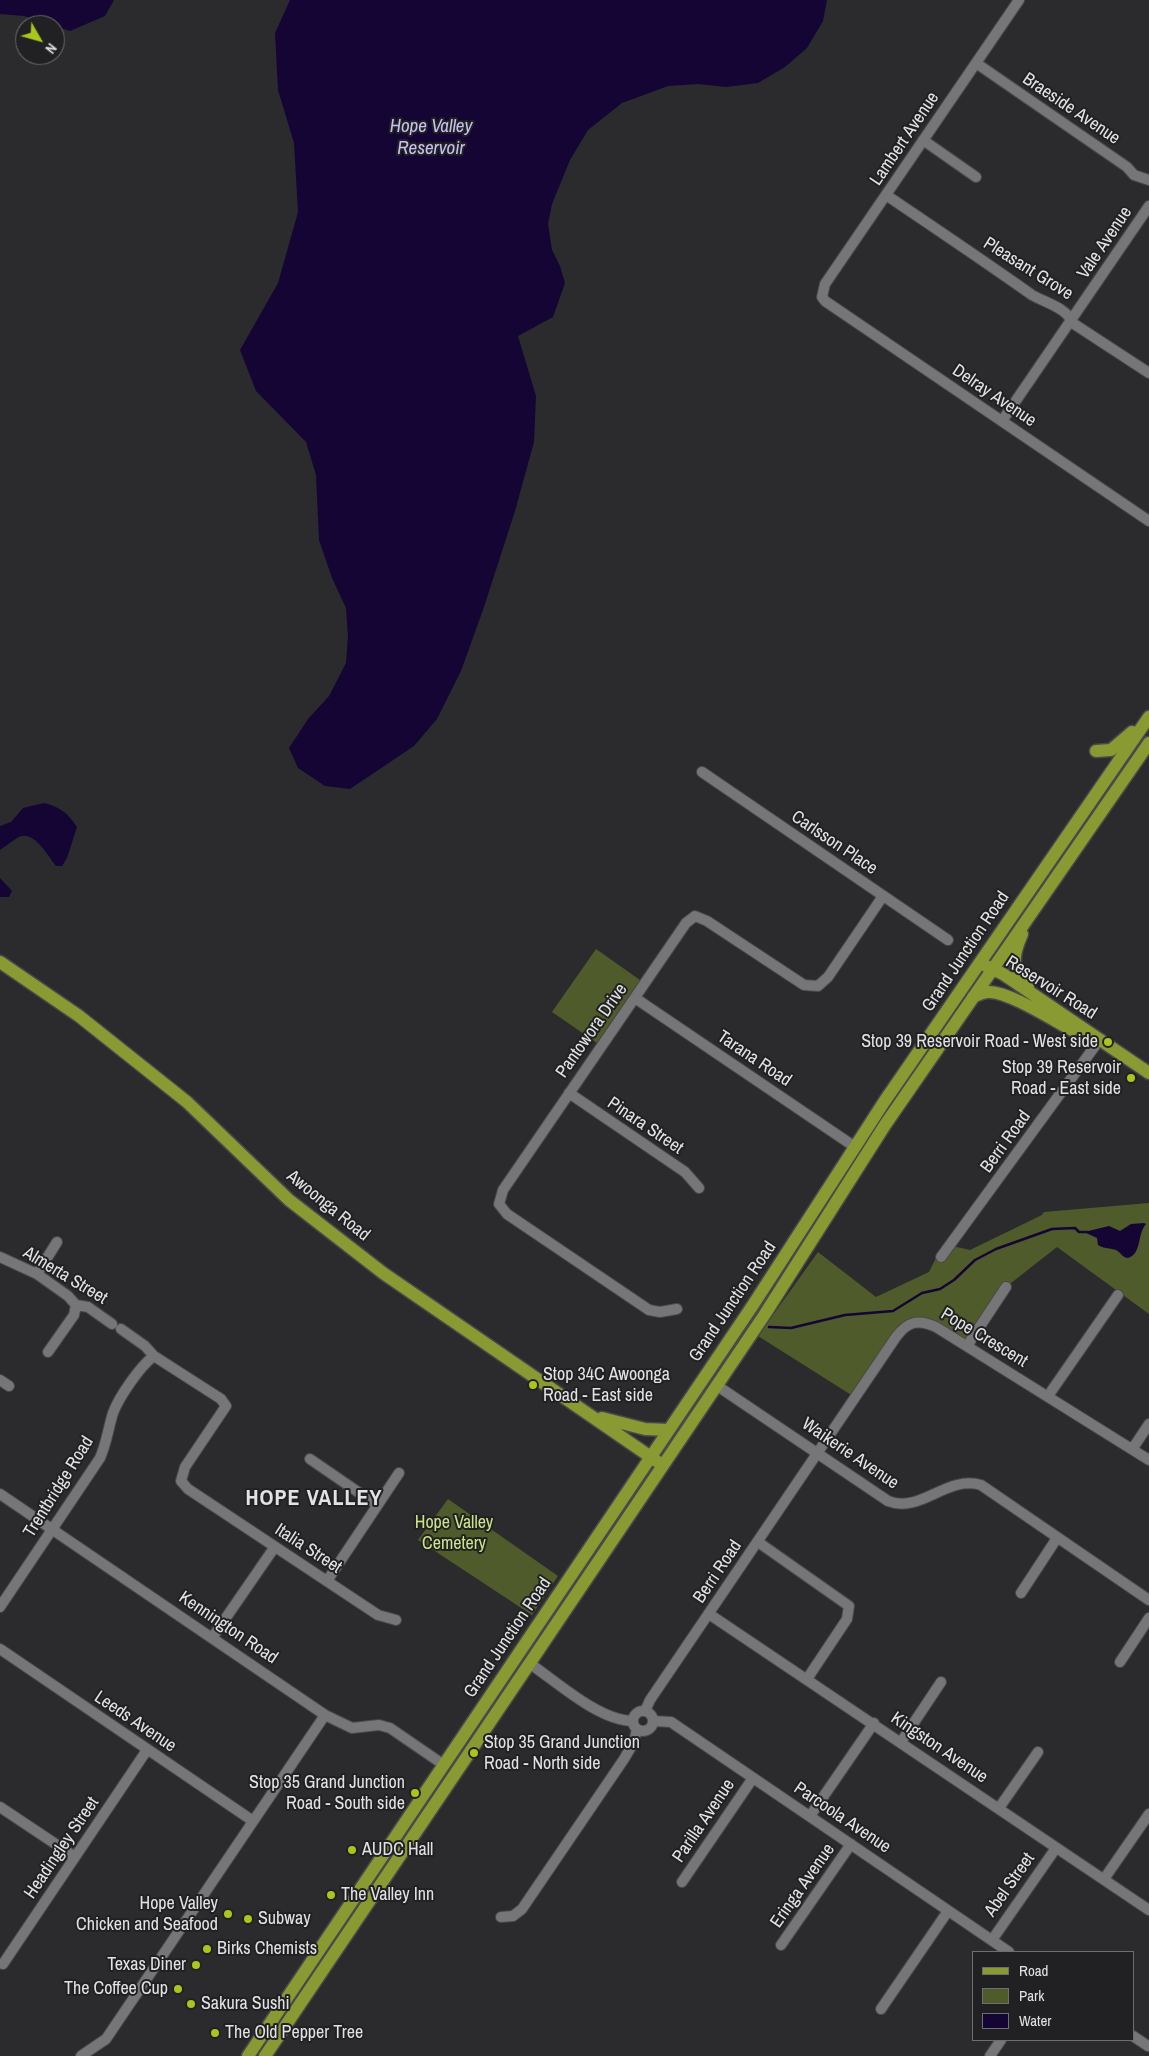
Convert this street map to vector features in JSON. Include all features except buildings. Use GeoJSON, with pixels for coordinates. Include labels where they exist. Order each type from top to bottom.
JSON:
{"type":"FeatureCollection","features":[{"type":"Feature","properties":{"kind":"main road"},"geometry":{"type":"LineString","coordinates":[[1096,752],[1116,747],[1149,717]]}},
{"type":"Feature","properties":{"kind":"main road","name":"Grand Junction Road"},"geometry":{"type":"LineString","coordinates":[[265,2056],[366,1906],[518,1656],[854,1147],[1149,717]]}},
{"type":"Feature","properties":{"kind":"main road","name":"Grand Junction Road"},"geometry":{"type":"LineString","coordinates":[[248,2056],[354,1898],[529,1663],[764,1314],[885,1125],[1149,742]]}},
{"type":"Feature","properties":{"kind":"main road"},"geometry":{"type":"LineString","coordinates":[[1115,766],[1127,774]]}},
{"type":"Feature","properties":{"kind":"main road"},"geometry":{"type":"LineString","coordinates":[[1107,778],[1119,786]]}},
{"type":"Feature","properties":{"kind":"main road"},"geometry":{"type":"LineString","coordinates":[[1031,913],[1017,945],[1014,963],[1019,975],[1039,998]]}},
{"type":"Feature","properties":{"kind":"main road","name":"Awoonga Road"},"geometry":{"type":"LineString","coordinates":[[0,962],[79,1016],[187,1102],[289,1200],[383,1273],[594,1416],[662,1465]]}},
{"type":"Feature","properties":{"kind":"main road"},"geometry":{"type":"LineString","coordinates":[[980,962],[992,970]]}},
{"type":"Feature","properties":{"kind":"main road","name":"Reservoir Road"},"geometry":{"type":"LineString","coordinates":[[992,970],[1003,974],[1039,998],[1149,1083]]}},
{"type":"Feature","properties":{"kind":"main road","name":"Reservoir Road"},"geometry":{"type":"LineString","coordinates":[[992,970],[998,980],[1072,1030],[1149,1073]]}},
{"type":"Feature","properties":{"kind":"main road"},"geometry":{"type":"LineString","coordinates":[[973,997],[988,992],[1015,1000],[1072,1030]]}},
{"type":"Feature","properties":{"kind":"main road"},"geometry":{"type":"LineString","coordinates":[[855,1172],[854,1147],[866,1142],[885,1125]]}},
{"type":"Feature","properties":{"kind":"main road"},"geometry":{"type":"LineString","coordinates":[[594,1416],[645,1429],[668,1430]]}},
{"type":"Feature","properties":{"kind":"main road"},"geometry":{"type":"LineString","coordinates":[[518,1656],[529,1663]]}},
{"type":"Feature","properties":{"kind":"main road"},"geometry":{"type":"LineString","coordinates":[[354,1898],[366,1906]]}},
{"type":"Feature","properties":{"kind":"main road"},"geometry":{"type":"LineString","coordinates":[[289,1995],[312,1985]]}},
{"type":"Feature","properties":{"kind":"main road"},"geometry":{"type":"LineString","coordinates":[[275,2017],[280,2033]]}},
{"type":"Feature","properties":{"kind":"street","name":"Lambert Avenue"},"geometry":{"type":"LineString","coordinates":[[822,297],[825,284],[1019,0]]}},
{"type":"Feature","properties":{"kind":"street","name":"Braeside Avenue"},"geometry":{"type":"LineString","coordinates":[[976,63],[1127,167],[1134,174],[1149,180]]}},
{"type":"Feature","properties":{"kind":"street"},"geometry":{"type":"LineString","coordinates":[[923,140],[976,177]]}},
{"type":"Feature","properties":{"kind":"street","name":"Pleasant Grove"},"geometry":{"type":"LineString","coordinates":[[886,195],[1036,297],[1066,311],[1070,316],[1071,322],[1149,373]]}},
{"type":"Feature","properties":{"kind":"street","name":"Vale Avenue"},"geometry":{"type":"LineString","coordinates":[[1002,422],[1149,206]]}},
{"type":"Feature","properties":{"kind":"street","name":"Delray Avenue"},"geometry":{"type":"LineString","coordinates":[[822,297],[825,301],[1149,521]]}},
{"type":"Feature","properties":{"kind":"street","name":"Carlsson Place"},"geometry":{"type":"LineString","coordinates":[[702,772],[948,940]]}},
{"type":"Feature","properties":{"kind":"street","name":"Pantowora Drive"},"geometry":{"type":"LineString","coordinates":[[676,1309],[660,1312],[649,1310],[507,1214],[498,1204],[503,1190],[686,923],[695,916],[707,921],[804,985],[818,986],[828,977],[883,896]]}},
{"type":"Feature","properties":{"kind":"street","name":"Tarana Road"},"geometry":{"type":"LineString","coordinates":[[635,998],[854,1147]]}},
{"type":"Feature","properties":{"kind":"street","name":"Berri Road"},"geometry":{"type":"LineString","coordinates":[[941,1257],[1097,1043]]}},
{"type":"Feature","properties":{"kind":"street","name":"Pinara Street"},"geometry":{"type":"LineString","coordinates":[[569,1093],[685,1172],[699,1188]]}},
{"type":"Feature","properties":{"kind":"street"},"geometry":{"type":"LineString","coordinates":[[36,1274],[57,1242]]}},
{"type":"Feature","properties":{"kind":"street","name":"Almerta Street"},"geometry":{"type":"LineString","coordinates":[[0,1257],[36,1274],[68,1296],[76,1305],[88,1307],[145,1346],[154,1356],[221,1399],[226,1406],[185,1467],[181,1481]]}},
{"type":"Feature","properties":{"kind":"street"},"geometry":{"type":"LineString","coordinates":[[967,1346],[1006,1287]]}},
{"type":"Feature","properties":{"kind":"street"},"geometry":{"type":"LineString","coordinates":[[1048,1396],[1118,1295]]}},
{"type":"Feature","properties":{"kind":"street"},"geometry":{"type":"LineString","coordinates":[[48,1352],[74,1315],[76,1305]]}},
{"type":"Feature","properties":{"kind":"street","name":"Pope Crescent"},"geometry":{"type":"LineString","coordinates":[[818,1453],[899,1333],[912,1322],[924,1322],[967,1346],[1133,1448],[1149,1460]]}},
{"type":"Feature","properties":{"kind":"street","name":"Trentbridge Road"},"geometry":{"type":"LineString","coordinates":[[0,1607],[100,1458],[108,1442],[113,1414],[119,1402],[147,1361],[154,1356]]}},
{"type":"Feature","properties":{"kind":"street","name":"Waikerie Avenue"},"geometry":{"type":"LineString","coordinates":[[716,1385],[888,1501],[897,1505],[909,1504],[959,1483],[969,1481],[982,1485],[1149,1600]]}},
{"type":"Feature","properties":{"kind":"street"},"geometry":{"type":"LineString","coordinates":[[1133,1448],[1149,1424]]}},
{"type":"Feature","properties":{"kind":"street","name":"Berri Road"},"geometry":{"type":"LineString","coordinates":[[645,1710],[818,1453]]}},
{"type":"Feature","properties":{"kind":"street"},"geometry":{"type":"LineString","coordinates":[[310,1459],[377,1505]]}},
{"type":"Feature","properties":{"kind":"street"},"geometry":{"type":"LineString","coordinates":[[327,1581],[399,1473]]}},
{"type":"Feature","properties":{"kind":"street","name":"Italia Street"},"geometry":{"type":"LineString","coordinates":[[181,1481],[188,1489],[274,1548],[378,1615],[396,1620]]}},
{"type":"Feature","properties":{"kind":"street","name":"Kennington Road"},"geometry":{"type":"LineString","coordinates":[[0,1494],[325,1714],[352,1728],[379,1724],[390,1728],[450,1769]]}},
{"type":"Feature","properties":{"kind":"street"},"geometry":{"type":"LineString","coordinates":[[1021,1593],[1057,1538]]}},
{"type":"Feature","properties":{"kind":"street"},"geometry":{"type":"LineString","coordinates":[[758,1542],[849,1606],[847,1619],[807,1679]]}},
{"type":"Feature","properties":{"kind":"street"},"geometry":{"type":"LineString","coordinates":[[212,1638],[274,1548]]}},
{"type":"Feature","properties":{"kind":"street","name":"Kingston Avenue"},"geometry":{"type":"LineString","coordinates":[[709,1614],[874,1723],[1149,1910]]}},
{"type":"Feature","properties":{"kind":"street"},"geometry":{"type":"LineString","coordinates":[[1120,1662],[1149,1618]]}},
{"type":"Feature","properties":{"kind":"street","name":"Leeds Avenue"},"geometry":{"type":"LineString","coordinates":[[0,1649],[253,1821]]}},
{"type":"Feature","properties":{"kind":"street"},"geometry":{"type":"LineString","coordinates":[[501,1916],[513,1916],[522,1909],[624,1759],[634,1742],[634,1725],[635,1714],[645,1710],[651,1714],[653,1721],[649,1729],[642,1731],[634,1725],[618,1720],[601,1712],[529,1663]]}},
{"type":"Feature","properties":{"kind":"street"},"geometry":{"type":"LineString","coordinates":[[901,1742],[941,1682]]}},
{"type":"Feature","properties":{"kind":"street"},"geometry":{"type":"LineString","coordinates":[[81,2056],[106,2039],[325,1714]]}},
{"type":"Feature","properties":{"kind":"street","name":"Parcoola Avenue"},"geometry":{"type":"LineString","coordinates":[[653,1721],[670,1722],[1008,1951]]}},
{"type":"Feature","properties":{"kind":"street"},"geometry":{"type":"LineString","coordinates":[[810,1816],[874,1723]]}},
{"type":"Feature","properties":{"kind":"street","name":"Headingley Street"},"geometry":{"type":"LineString","coordinates":[[3,1964],[147,1750]]}},
{"type":"Feature","properties":{"kind":"street"},"geometry":{"type":"LineString","coordinates":[[999,1808],[1038,1752]]}},
{"type":"Feature","properties":{"kind":"street","name":"Parilla Avenue"},"geometry":{"type":"LineString","coordinates":[[682,1882],[753,1778]]}},
{"type":"Feature","properties":{"kind":"street"},"geometry":{"type":"LineString","coordinates":[[0,1806],[75,1856]]}},
{"type":"Feature","properties":{"kind":"street"},"geometry":{"type":"LineString","coordinates":[[1104,1879],[1149,1814]]}},
{"type":"Feature","properties":{"kind":"street","name":"Eringa Avenue"},"geometry":{"type":"LineString","coordinates":[[781,1945],[851,1844]]}},
{"type":"Feature","properties":{"kind":"street","name":"Abel Street"},"geometry":{"type":"LineString","coordinates":[[992,1940],[1056,1848]]}},
{"type":"Feature","properties":{"kind":"street"},"geometry":{"type":"LineString","coordinates":[[881,2009],[948,1911]]}},
{"type":"Feature","properties":{"kind":"street"},"geometry":{"type":"LineString","coordinates":[[1134,2037],[1148,2046],[1141,2056]]}},
{"type":"Feature","properties":{"kind":"street"},"geometry":{"type":"LineString","coordinates":[[990,2056],[1000,2041]]}},
{"type":"Feature","properties":{"kind":"green space"},"geometry":{"type":"Polygon","coordinates":[[[596,949],[640,980],[597,1043],[552,1012],[596,949]]]}},
{"type":"Feature","properties":{"kind":"green space"},"geometry":{"type":"Polygon","coordinates":[[[1149,1203],[1149,1314],[1057,1247],[1006,1287],[967,1346],[924,1322],[912,1322],[856,1398],[758,1336],[818,1252],[876,1297],[929,1272],[943,1244],[970,1250],[1042,1215],[1044,1212],[1149,1203]]]}},
{"type":"Feature","properties":{"kind":"green space","name":"Hope Valley Cemetery"},"geometry":{"type":"Polygon","coordinates":[[[448,1499],[558,1576],[532,1615],[418,1540],[448,1499]]]}},
{"type":"Feature","properties":{"kind":"water"},"geometry":{"type":"Polygon","coordinates":[[[0,0],[114,0],[105,16],[70,31],[65,29],[65,15],[0,14],[0,0]]]}},
{"type":"Feature","properties":{"kind":"water","name":"Hope Valley Reservoir"},"geometry":{"type":"Polygon","coordinates":[[[290,0],[827,0],[823,21],[807,48],[785,67],[758,83],[726,87],[698,84],[668,86],[622,103],[588,130],[570,160],[552,204],[548,224],[552,250],[560,266],[565,283],[553,317],[518,336],[536,396],[534,442],[515,511],[461,671],[437,719],[414,746],[350,789],[325,786],[298,768],[289,748],[308,719],[329,696],[346,663],[348,636],[346,608],[332,578],[319,540],[316,475],[306,442],[256,391],[240,350],[278,283],[298,212],[294,143],[278,90],[275,33],[290,0]]]}},
{"type":"Feature","properties":{"kind":"water"},"geometry":{"type":"Polygon","coordinates":[[[44,803],[55,806],[63,811],[77,827],[67,858],[62,866],[56,866],[39,844],[29,837],[17,838],[0,850],[0,826],[11,822],[23,808],[44,803]]]}},
{"type":"Feature","properties":{"kind":"water"},"geometry":{"type":"Polygon","coordinates":[[[0,878],[12,891],[9,897],[0,897],[0,878]]]}},
{"type":"Feature","properties":{"kind":"water"},"geometry":{"type":"Polygon","coordinates":[[[1131,1224],[1146,1224],[1141,1233],[1137,1248],[1132,1256],[1128,1258],[1116,1250],[1098,1245],[1097,1238],[1084,1232],[1109,1226],[1120,1231],[1131,1224]]]}},
{"type":"Feature","properties":{"kind":"waterway"},"geometry":{"type":"LineString","coordinates":[[769,1327],[791,1328],[845,1315],[893,1311],[922,1293],[940,1289],[954,1280],[975,1260],[996,1249],[1052,1229],[1075,1228],[1079,1232],[1087,1232]]}},
{"type":"Feature","properties":{"kind":"place","name":"Stop 39 Reservoir Road - West side"},"geometry":{"type":"Point","coordinates":[1108,1042]}},
{"type":"Feature","properties":{"kind":"place","name":"Stop 39 Reservoir Road - East side"},"geometry":{"type":"Point","coordinates":[1131,1078]}},
{"type":"Feature","properties":{"kind":"place","name":"Stop 34C Awoonga Road - East side"},"geometry":{"type":"Point","coordinates":[533,1385]}},
{"type":"Feature","properties":{"kind":"place","name":"Stop 35 Grand Junction Road - North side"},"geometry":{"type":"Point","coordinates":[474,1753]}},
{"type":"Feature","properties":{"kind":"place","name":"Stop 35 Grand Junction Road - South side"},"geometry":{"type":"Point","coordinates":[415,1793]}},
{"type":"Feature","properties":{"kind":"place","name":"AUDC Hall"},"geometry":{"type":"Point","coordinates":[352,1850]}},
{"type":"Feature","properties":{"kind":"place","name":"The Valley Inn"},"geometry":{"type":"Point","coordinates":[331,1895]}},
{"type":"Feature","properties":{"kind":"place","name":"Hope Valley Chicken and Seafood"},"geometry":{"type":"Point","coordinates":[228,1914]}},
{"type":"Feature","properties":{"kind":"place","name":"Subway"},"geometry":{"type":"Point","coordinates":[248,1919]}},
{"type":"Feature","properties":{"kind":"place","name":"Birks Chemists"},"geometry":{"type":"Point","coordinates":[207,1949]}},
{"type":"Feature","properties":{"kind":"place","name":"Texas Diner"},"geometry":{"type":"Point","coordinates":[196,1965]}},
{"type":"Feature","properties":{"kind":"place","name":"The Coffee Cup"},"geometry":{"type":"Point","coordinates":[178,1989]}},
{"type":"Feature","properties":{"kind":"place","name":"Sakura Sushi"},"geometry":{"type":"Point","coordinates":[191,2004]}},
{"type":"Feature","properties":{"kind":"place","name":"The Old Pepper Tree"},"geometry":{"type":"Point","coordinates":[215,2033]}},
{"type":"Feature","properties":{"kind":"district","name":"HOPE VALLEY"},"geometry":{"type":"Point","coordinates":[314,1499]}}]}
